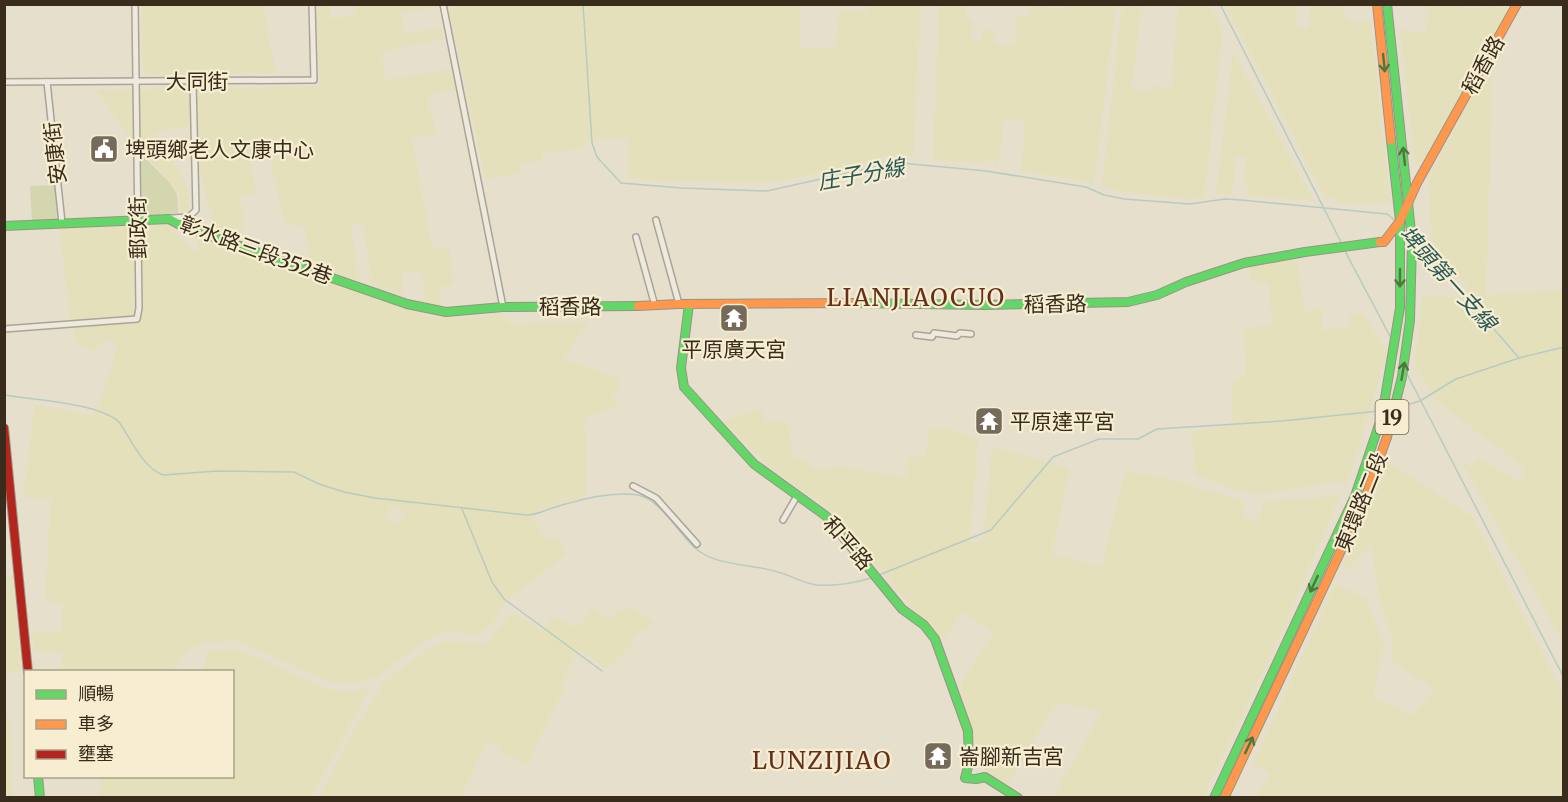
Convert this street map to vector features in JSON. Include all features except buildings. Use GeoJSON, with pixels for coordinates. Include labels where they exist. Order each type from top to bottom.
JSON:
{"type":"FeatureCollection","features":[{"type":"Feature","properties":{"kind":"street","name":"郵政街"},"geometry":{"type":"LineString","coordinates":[[4,329],[137,319],[139,308],[135,4]]}},
{"type":"Feature","properties":{"kind":"street","name":"大同街"},"geometry":{"type":"LineString","coordinates":[[4,82],[314,80],[312,4]]}},
{"type":"Feature","properties":{"kind":"street"},"geometry":{"type":"LineString","coordinates":[[443,4],[503,307]]}},
{"type":"Feature","properties":{"kind":"street","name":"東環路二段"},"geometry":{"type":"LineString","coordinates":[[1214,798],[1355,496],[1374,444],[1389,382],[1398,325],[1400,221],[1377,4]]}},
{"type":"Feature","properties":{"kind":"street","name":"東環路二段"},"geometry":{"type":"LineString","coordinates":[[1224,798],[1363,504],[1383,452],[1402,376],[1410,320],[1412,241],[1387,4]]}},
{"type":"Feature","properties":{"kind":"street","name":"稻香路"},"geometry":{"type":"LineString","coordinates":[[503,307],[861,303],[985,305],[1128,302],[1157,295],[1186,282],[1244,263],[1305,252],[1384,242],[1400,221],[1418,183],[1517,4]]}},
{"type":"Feature","properties":{"kind":"street","name":"安康街"},"geometry":{"type":"LineString","coordinates":[[47,82],[62,223]]}},
{"type":"Feature","properties":{"kind":"street"},"geometry":{"type":"LineString","coordinates":[[170,219],[189,217],[196,210],[193,82]]}},
{"type":"Feature","properties":{"kind":"street","name":"彰水路三段352巷"},"geometry":{"type":"LineString","coordinates":[[4,226],[170,219],[182,226],[407,304],[446,312],[503,307]]}},
{"type":"Feature","properties":{"kind":"street"},"geometry":{"type":"LineString","coordinates":[[656,220],[678,304]]}},
{"type":"Feature","properties":{"kind":"street"},"geometry":{"type":"LineString","coordinates":[[636,237],[655,306]]}},
{"type":"Feature","properties":{"kind":"street","name":"和平路"},"geometry":{"type":"LineString","coordinates":[[689,304],[681,368],[684,387],[754,464],[826,516],[902,609],[924,626],[935,639],[968,731],[969,763],[965,778],[985,777],[1017,798]]}},
{"type":"Feature","properties":{"kind":"street"},"geometry":{"type":"LineString","coordinates":[[916,335],[932,337],[934,333],[957,336],[960,333],[971,334]]}},
{"type":"Feature","properties":{"kind":"street"},"geometry":{"type":"LineString","coordinates":[[4,428],[28,670]]}},
{"type":"Feature","properties":{"kind":"street"},"geometry":{"type":"LineString","coordinates":[[633,486],[656,498],[697,544]]}},
{"type":"Feature","properties":{"kind":"street"},"geometry":{"type":"LineString","coordinates":[[783,520],[797,496]]}},
{"type":"Feature","properties":{"kind":"street"},"geometry":{"type":"LineString","coordinates":[[38,778],[40,798]]}},
{"type":"Feature","properties":{"kind":"shaded area"},"geometry":{"type":"Polygon","coordinates":[[[474,4],[801,5],[799,47],[835,49],[840,10],[867,12],[867,5],[921,5],[913,156],[891,156],[788,180],[753,183],[654,180],[628,178],[628,137],[583,142],[582,145],[585,148],[542,154],[542,160],[519,164],[520,173],[485,179],[449,8],[474,4]]]}},
{"type":"Feature","properties":{"kind":"shaded area"},"geometry":{"type":"Polygon","coordinates":[[[142,5],[263,5],[276,73],[143,75],[142,5]]]}},
{"type":"Feature","properties":{"kind":"shaded area"},"geometry":{"type":"Polygon","coordinates":[[[316,5],[329,5],[332,19],[356,14],[355,5],[439,5],[439,7],[401,13],[405,33],[441,28],[442,39],[382,52],[385,80],[453,69],[457,90],[428,94],[436,134],[412,138],[432,249],[449,248],[454,284],[439,288],[441,306],[425,303],[422,273],[402,271],[403,296],[372,284],[363,224],[351,224],[359,281],[309,263],[305,227],[286,223],[283,217],[266,142],[247,144],[256,193],[240,197],[245,225],[235,238],[215,231],[189,126],[154,132],[187,185],[189,211],[181,211],[179,193],[120,124],[96,90],[320,86],[316,5]]]}},
{"type":"Feature","properties":{"kind":"shaded area"},"geometry":{"type":"Polygon","coordinates":[[[939,5],[967,5],[966,18],[973,22],[973,42],[981,42],[982,30],[995,31],[995,45],[1015,46],[1016,16],[1029,17],[1029,5],[1051,5],[1051,8],[1063,9],[1063,5],[1116,5],[1094,183],[1022,171],[1024,121],[1004,120],[998,167],[995,159],[988,158],[987,163],[933,160],[939,5]]]}},
{"type":"Feature","properties":{"kind":"shaded area"},"geometry":{"type":"Polygon","coordinates":[[[1122,5],[1141,5],[1132,90],[1150,92],[1151,86],[1171,88],[1178,5],[1209,5],[1223,31],[1204,198],[1191,199],[1111,190],[1102,185],[1122,5]]]}},
{"type":"Feature","properties":{"kind":"shaded area"},"geometry":{"type":"Polygon","coordinates":[[[1225,5],[1297,5],[1296,27],[1308,29],[1310,5],[1340,5],[1348,21],[1371,22],[1390,203],[1339,203],[1334,196],[1327,201],[1225,5]]]}},
{"type":"Feature","properties":{"kind":"shaded area"},"geometry":{"type":"Polygon","coordinates":[[[1428,5],[1463,5],[1463,9],[1489,6],[1511,9],[1426,159],[1415,164],[1400,30],[1426,32],[1428,5]]]}},
{"type":"Feature","properties":{"kind":"shaded area"},"geometry":{"type":"Polygon","coordinates":[[[1233,51],[1314,201],[1248,195],[1249,187],[1244,185],[1246,158],[1236,155],[1232,194],[1216,194],[1233,51]]]}},
{"type":"Feature","properties":{"kind":"shaded area"},"geometry":{"type":"Polygon","coordinates":[[[1493,55],[1486,295],[1563,290],[1563,642],[1460,459],[1471,466],[1478,457],[1517,481],[1526,469],[1434,399],[1415,365],[1422,296],[1462,297],[1468,287],[1431,240],[1429,178],[1493,55]]]}},
{"type":"Feature","properties":{"kind":"shaded area"},"geometry":{"type":"Polygon","coordinates":[[[167,224],[196,253],[200,235],[426,316],[462,318],[503,314],[510,324],[588,323],[564,359],[621,378],[613,400],[621,402],[609,410],[585,417],[586,496],[541,509],[533,517],[545,539],[558,538],[566,555],[510,597],[492,624],[478,634],[443,632],[425,641],[377,677],[354,683],[328,681],[239,641],[205,642],[197,645],[186,652],[173,670],[62,670],[63,653],[34,650],[32,632],[62,631],[63,604],[45,600],[51,499],[23,497],[35,404],[94,416],[113,364],[116,343],[104,340],[93,352],[77,344],[70,317],[59,227],[167,224]],[[391,505],[385,519],[399,525],[405,511],[391,505]]]}},
{"type":"Feature","properties":{"kind":"shaded area"},"geometry":{"type":"Polygon","coordinates":[[[1297,260],[1305,313],[1322,307],[1322,331],[1349,326],[1348,317],[1363,313],[1387,352],[1347,484],[1334,482],[1262,494],[1248,494],[1248,491],[1234,489],[1196,475],[1191,431],[1232,426],[1231,383],[1246,374],[1244,329],[1272,325],[1269,284],[1250,280],[1249,267],[1297,260]]]}},
{"type":"Feature","properties":{"kind":"shaded area"},"geometry":{"type":"Polygon","coordinates":[[[760,410],[767,422],[788,421],[793,457],[809,461],[813,468],[832,470],[835,465],[907,478],[908,456],[925,457],[930,427],[952,429],[978,440],[970,543],[983,541],[992,447],[1070,468],[1052,554],[1102,567],[1125,471],[1168,478],[1245,502],[1243,517],[1258,522],[1264,501],[1340,496],[1285,625],[1203,797],[1053,797],[1102,711],[1056,702],[1008,785],[981,766],[961,683],[994,633],[963,612],[943,640],[938,637],[826,507],[771,468],[722,420],[760,410]]]}},
{"type":"Feature","properties":{"kind":"shaded area"},"geometry":{"type":"Polygon","coordinates":[[[1389,463],[1472,516],[1563,692],[1563,797],[1257,797],[1269,774],[1253,764],[1335,584],[1367,599],[1384,646],[1373,697],[1412,715],[1434,690],[1392,662],[1393,641],[1379,597],[1371,544],[1347,570],[1343,566],[1389,463]]]}},
{"type":"Feature","properties":{"kind":"shaded area"},"geometry":{"type":"Polygon","coordinates":[[[4,575],[13,576],[21,672],[5,674],[4,575]]]}},
{"type":"Feature","properties":{"kind":"shaded area"},"geometry":{"type":"Polygon","coordinates":[[[630,606],[654,623],[630,640],[633,644],[605,670],[582,651],[575,654],[562,685],[565,687],[527,765],[499,751],[499,746],[487,742],[461,797],[319,797],[353,732],[383,683],[439,642],[489,644],[492,635],[512,612],[542,631],[553,617],[578,628],[592,607],[609,620],[618,610],[623,612],[630,606]]]}},
{"type":"Feature","properties":{"kind":"shaded area"},"geometry":{"type":"Polygon","coordinates":[[[234,649],[250,654],[322,687],[344,692],[370,689],[311,797],[101,797],[100,778],[234,778],[234,670],[202,670],[207,651],[234,649]]]}},
{"type":"Feature","properties":{"kind":"shaded area"},"geometry":{"type":"Polygon","coordinates":[[[4,713],[11,725],[12,797],[5,797],[4,713]]]}},
{"type":"Feature","properties":{"kind":"green space"},"geometry":{"type":"Polygon","coordinates":[[[141,154],[169,182],[177,194],[178,213],[149,215],[142,208],[141,154]]]}},
{"type":"Feature","properties":{"kind":"green space"},"geometry":{"type":"Polygon","coordinates":[[[55,185],[57,220],[32,222],[30,186],[55,185]]]}},
{"type":"Feature","properties":{"kind":"waterway","name":"庄子分線"},"geometry":{"type":"LineString","coordinates":[[583,4],[592,143],[597,157],[621,183],[767,191],[901,163],[986,171],[1086,187],[1104,195],[1124,199],[1190,204],[1225,199],[1241,200],[1387,214],[1397,222]]}},
{"type":"Feature","properties":{"kind":"waterway"},"geometry":{"type":"LineString","coordinates":[[1220,4],[1342,244]]}},
{"type":"Feature","properties":{"kind":"waterway","name":"埤頭第一支線"},"geometry":{"type":"LineString","coordinates":[[1416,239],[1519,358],[1564,347]]}},
{"type":"Feature","properties":{"kind":"waterway"},"geometry":{"type":"LineString","coordinates":[[1345,251],[1392,340]]}},
{"type":"Feature","properties":{"kind":"waterway"},"geometry":{"type":"LineString","coordinates":[[1399,407],[1420,401],[1456,379],[1519,358]]}},
{"type":"Feature","properties":{"kind":"waterway"},"geometry":{"type":"LineString","coordinates":[[1406,372],[1564,678]]}},
{"type":"Feature","properties":{"kind":"waterway"},"geometry":{"type":"LineString","coordinates":[[4,395],[81,406],[109,416],[119,422],[149,466],[163,475],[217,471],[294,472],[319,484],[375,498],[526,515],[537,514],[595,497],[616,494],[638,495],[654,503],[695,548],[724,562],[767,569],[817,585],[844,584],[871,578]]}},
{"type":"Feature","properties":{"kind":"waterway"},"geometry":{"type":"LineString","coordinates":[[879,575],[991,530],[1053,457],[1099,439],[1138,439],[1157,429],[1282,421],[1379,411]]}},
{"type":"Feature","properties":{"kind":"waterway"},"geometry":{"type":"LineString","coordinates":[[462,509],[492,582],[504,599],[602,671]]}},
{"type":"Feature","properties":{"kind":"traffic: fast"},"geometry":{"type":"LineString","coordinates":[[1387,4],[1412,241],[1410,320],[1402,377],[1387,437]]}},
{"type":"Feature","properties":{"kind":"traffic: fast"},"geometry":{"type":"LineString","coordinates":[[1214,798],[1355,496],[1382,416],[1400,308],[1400,221],[1391,140]]}},
{"type":"Feature","properties":{"kind":"traffic: fast"},"geometry":{"type":"LineString","coordinates":[[4,226],[169,219],[182,226],[407,304],[446,312],[503,307],[638,306]]}},
{"type":"Feature","properties":{"kind":"traffic: fast"},"geometry":{"type":"LineString","coordinates":[[855,303],[985,305],[1128,302],[1157,295],[1186,282],[1244,263],[1380,242]]}},
{"type":"Feature","properties":{"kind":"traffic: fast"},"geometry":{"type":"LineString","coordinates":[[689,304],[681,368],[684,387],[754,464],[826,516],[902,609],[924,625],[935,639],[968,731],[969,763],[965,778],[985,777],[1018,798]]}},
{"type":"Feature","properties":{"kind":"traffic: fast"},"geometry":{"type":"LineString","coordinates":[[38,778],[40,798]]}},
{"type":"Feature","properties":{"kind":"traffic: slow"},"geometry":{"type":"LineString","coordinates":[[1377,4],[1391,140]]}},
{"type":"Feature","properties":{"kind":"traffic: slow"},"geometry":{"type":"LineString","coordinates":[[1380,242],[1384,242],[1400,221],[1417,183],[1517,4]]}},
{"type":"Feature","properties":{"kind":"traffic: slow"},"geometry":{"type":"LineString","coordinates":[[638,306],[855,303]]}},
{"type":"Feature","properties":{"kind":"traffic: slow"},"geometry":{"type":"LineString","coordinates":[[1224,798],[1363,504],[1387,437]]}},
{"type":"Feature","properties":{"kind":"traffic: jam"},"geometry":{"type":"LineString","coordinates":[[4,428],[28,670]]}},
{"type":"Feature","properties":{"kind":"place","name":"埤頭鄉老人文康中心"},"geometry":{"type":"Point","coordinates":[104,149]}},
{"type":"Feature","properties":{"kind":"place","name":"平原廣天宮"},"geometry":{"type":"Point","coordinates":[734,318]}},
{"type":"Feature","properties":{"kind":"place","name":"平原達平宮"},"geometry":{"type":"Point","coordinates":[989,421]}},
{"type":"Feature","properties":{"kind":"place","name":"崙腳新吉宮"},"geometry":{"type":"Point","coordinates":[938,756]}},
{"type":"Feature","properties":{"kind":"district","name":"LIANJIAOCUO"},"geometry":{"type":"Point","coordinates":[916,297]}},
{"type":"Feature","properties":{"kind":"district","name":"LUNZIJIAO"},"geometry":{"type":"Point","coordinates":[822,760]}}]}
